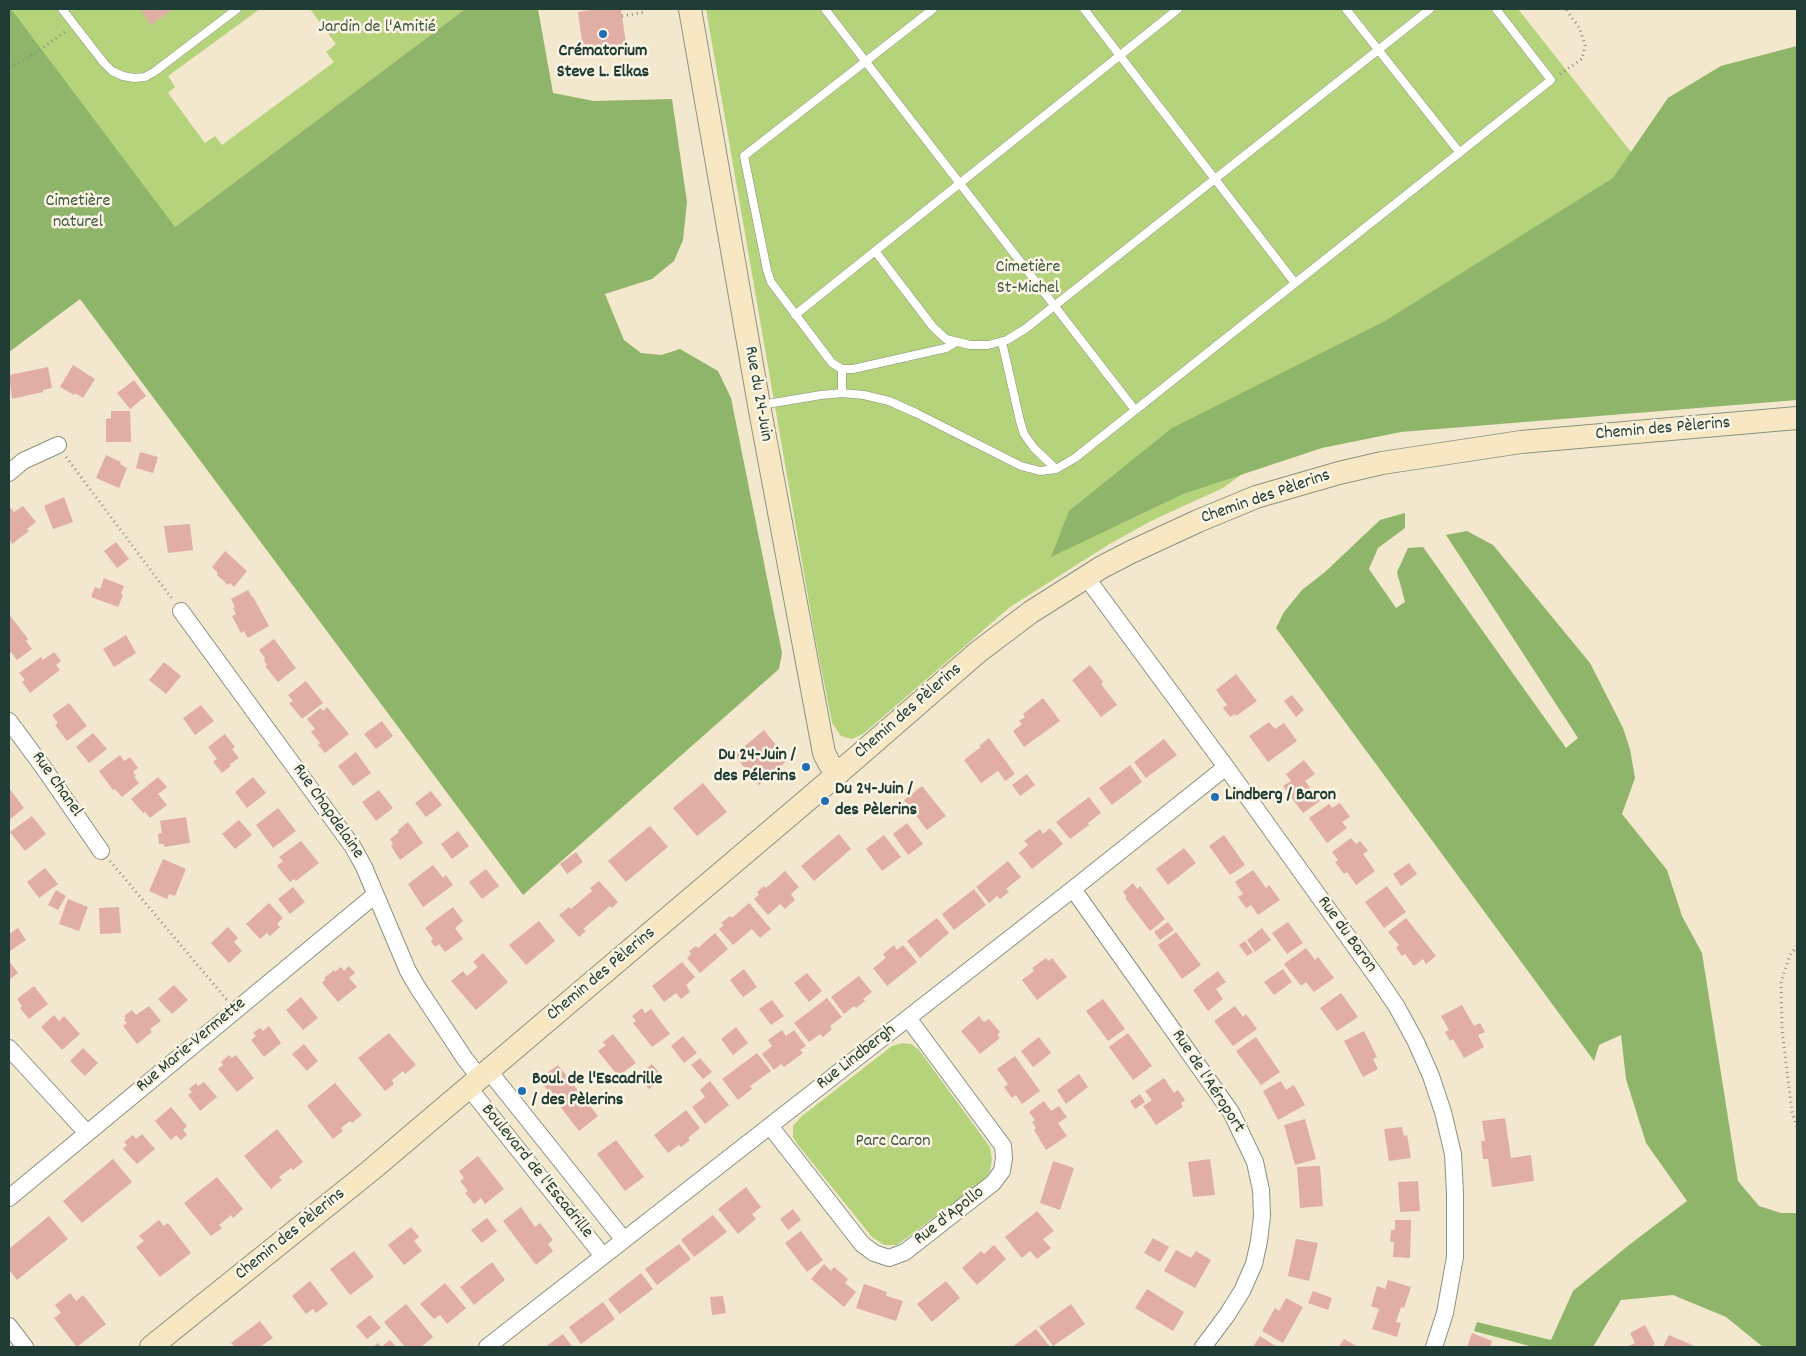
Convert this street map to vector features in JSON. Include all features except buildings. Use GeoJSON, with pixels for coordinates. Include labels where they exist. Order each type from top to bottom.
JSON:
{"type":"FeatureCollection","features":[{"type":"Feature","properties":{"kind":"street","name":"Rue du 24-Juin"},"geometry":{"type":"LineString","coordinates":[[690,9],[759,405],[824,753],[838,774]]}},
{"type":"Feature","properties":{"kind":"street","name":"Chemin des Pèlerins"},"geometry":{"type":"LineString","coordinates":[[151,1347],[362,1178],[838,774],[978,652],[1031,612],[1086,577],[1140,548],[1256,497],[1382,463],[1521,442],[1797,418]]}},
{"type":"Feature","properties":{"kind":"street"},"geometry":{"type":"LineString","coordinates":[[9,473],[45,449],[58,445]]}},
{"type":"Feature","properties":{"kind":"street","name":"Rue du Baron"},"geometry":{"type":"LineString","coordinates":[[1086,577],[1226,767],[1386,992],[1416,1042],[1431,1076],[1443,1112],[1453,1154],[1456,1230],[1451,1287],[1434,1347]]}},
{"type":"Feature","properties":{"kind":"street","name":"Rue Chapdelaine"},"geometry":{"type":"LineString","coordinates":[[180,611],[353,847],[364,867],[400,954],[418,988],[479,1079]]}},
{"type":"Feature","properties":{"kind":"street","name":"Rue Chanel"},"geometry":{"type":"LineString","coordinates":[[9,721],[101,851]]}},
{"type":"Feature","properties":{"kind":"street","name":"Rue Lindbergh"},"geometry":{"type":"LineString","coordinates":[[487,1347],[1074,889],[1226,767]]}},
{"type":"Feature","properties":{"kind":"street","name":"Rue de l'Aéroport"},"geometry":{"type":"LineString","coordinates":[[1074,889],[1231,1112],[1255,1162],[1261,1190],[1262,1216],[1260,1241],[1254,1264],[1242,1291],[1203,1347]]}},
{"type":"Feature","properties":{"kind":"street","name":"Rue Marie-Vermette"},"geometry":{"type":"LineString","coordinates":[[9,1198],[375,895]]}},
{"type":"Feature","properties":{"kind":"street","name":"Rue d'Apollo"},"geometry":{"type":"LineString","coordinates":[[770,1126],[862,1244],[874,1253],[889,1258],[913,1247],[993,1183],[1002,1171],[1004,1158],[1003,1146],[908,1018]]}},
{"type":"Feature","properties":{"kind":"street"},"geometry":{"type":"LineString","coordinates":[[9,1048],[87,1133]]}},
{"type":"Feature","properties":{"kind":"street","name":"Boulevard de l'Escadrille"},"geometry":{"type":"LineString","coordinates":[[479,1079],[624,1240]]}},
{"type":"Feature","properties":{"kind":"street","name":"Boulevard de l'Escadrille"},"geometry":{"type":"LineString","coordinates":[[479,1079],[603,1256]]}},
{"type":"Feature","properties":{"kind":"street"},"geometry":{"type":"LineString","coordinates":[[9,1326],[25,1347]]}},
{"type":"Feature","properties":{"kind":"lane"},"geometry":{"type":"LineString","coordinates":[[62,9],[112,71],[134,78],[154,72],[237,9]]}},
{"type":"Feature","properties":{"kind":"lane"},"geometry":{"type":"LineString","coordinates":[[825,9],[1135,410]]}},
{"type":"Feature","properties":{"kind":"lane"},"geometry":{"type":"LineString","coordinates":[[933,9],[744,156],[767,270],[772,282],[832,364],[842,369],[853,369],[946,348],[956,342]]}},
{"type":"Feature","properties":{"kind":"lane"},"geometry":{"type":"LineString","coordinates":[[1084,9],[1296,283]]}},
{"type":"Feature","properties":{"kind":"lane"},"geometry":{"type":"LineString","coordinates":[[795,315],[1178,9]]}},
{"type":"Feature","properties":{"kind":"lane"},"geometry":{"type":"LineString","coordinates":[[1346,9],[1460,153]]}},
{"type":"Feature","properties":{"kind":"lane"},"geometry":{"type":"LineString","coordinates":[[875,251],[933,327],[946,339],[970,345],[988,345],[1007,340],[1025,329],[1430,9]]}},
{"type":"Feature","properties":{"kind":"lane"},"geometry":{"type":"LineString","coordinates":[[759,405],[821,395],[842,393],[864,395],[889,401],[916,412],[1021,466],[1040,471],[1056,469],[1075,458],[1551,80],[1496,9]]}},
{"type":"Feature","properties":{"kind":"lane"},"geometry":{"type":"LineString","coordinates":[[1002,342],[1024,434],[1034,448],[1056,469]]}},
{"type":"Feature","properties":{"kind":"lane"},"geometry":{"type":"LineString","coordinates":[[842,369],[842,393]]}},
{"type":"Feature","properties":{"kind":"path"},"geometry":{"type":"LineString","coordinates":[[1551,80],[1582,59],[1585,45],[1580,29],[1566,9]]}},
{"type":"Feature","properties":{"kind":"path"},"geometry":{"type":"LineString","coordinates":[[622,16],[646,12]]}},
{"type":"Feature","properties":{"kind":"path"},"geometry":{"type":"LineString","coordinates":[[9,68],[28,58],[74,26]]}},
{"type":"Feature","properties":{"kind":"path"},"geometry":{"type":"LineString","coordinates":[[58,445],[180,611]]}},
{"type":"Feature","properties":{"kind":"path"},"geometry":{"type":"LineString","coordinates":[[101,851],[235,1010]]}},
{"type":"Feature","properties":{"kind":"path"},"geometry":{"type":"LineString","coordinates":[[1797,946],[1790,955],[1782,982],[1782,1030],[1792,1112],[1797,1127]]}},
{"type":"Feature","properties":{"kind":"green space"},"geometry":{"type":"Polygon","coordinates":[[[9,9],[260,9],[168,76],[175,87],[168,93],[205,143],[215,136],[222,145],[334,62],[326,52],[336,44],[310,9],[465,9],[9,352],[9,9]]]}},
{"type":"Feature","properties":{"kind":"green space","name":"Cimetière naturel"},"geometry":{"type":"Polygon","coordinates":[[[9,9],[11,9],[175,227],[465,9],[538,9],[553,93],[594,101],[672,99],[687,202],[683,240],[674,261],[652,279],[605,294],[624,340],[641,353],[661,355],[680,349],[718,371],[731,398],[782,653],[779,669],[523,895],[80,299],[9,352],[9,9]]]}},
{"type":"Feature","properties":{"kind":"green space","name":"Cimetière St-Michel"},"geometry":{"type":"Polygon","coordinates":[[[706,9],[1518,9],[1631,152],[1668,98],[1721,66],[1797,46],[1797,70],[1223,488],[1151,521],[1108,545],[1010,607],[863,734],[852,739],[841,736],[832,723],[815,637],[706,9]]]}},
{"type":"Feature","properties":{"kind":"green space"},"geometry":{"type":"Polygon","coordinates":[[[1797,46],[1797,400],[1401,432],[1322,448],[1183,494],[1051,557],[1069,511],[1172,428],[1385,321],[1613,178],[1668,98],[1721,66],[1797,46]]]}},
{"type":"Feature","properties":{"kind":"green space"},"geometry":{"type":"Polygon","coordinates":[[[1405,513],[1405,528],[1378,548],[1369,569],[1396,608],[1405,602],[1397,572],[1408,548],[1423,547],[1566,748],[1578,738],[1446,535],[1467,531],[1493,545],[1590,663],[1623,728],[1630,749],[1635,778],[1622,814],[1667,870],[1682,916],[1702,953],[1738,1181],[1759,1206],[1781,1213],[1797,1213],[1797,1347],[1763,1347],[1726,1317],[1673,1295],[1621,1300],[1593,1347],[1533,1347],[1474,1331],[1477,1322],[1551,1340],[1573,1291],[1687,1201],[1646,1143],[1626,1079],[1621,1035],[1599,1045],[1594,1061],[1276,628],[1284,612],[1302,590],[1325,572],[1380,520],[1405,513]]]}},
{"type":"Feature","properties":{"kind":"green space","name":"Parc Caron"},"geometry":{"type":"Polygon","coordinates":[[[902,1043],[911,1044],[919,1050],[990,1147],[992,1160],[990,1171],[984,1180],[897,1245],[884,1245],[872,1237],[798,1145],[793,1137],[793,1126],[802,1116],[892,1046],[902,1043]]]}},
{"type":"Feature","properties":{"kind":"place","name":"Crématorium Steve L. Elkas"},"geometry":{"type":"Point","coordinates":[603,34]}},
{"type":"Feature","properties":{"kind":"place","name":"Du 24-Juin / des Pélerins"},"geometry":{"type":"Point","coordinates":[806,767]}},
{"type":"Feature","properties":{"kind":"place","name":"Lindberg / Baron"},"geometry":{"type":"Point","coordinates":[1215,797]}},
{"type":"Feature","properties":{"kind":"place","name":"Du 24-Juin / des Pèlerins"},"geometry":{"type":"Point","coordinates":[825,801]}},
{"type":"Feature","properties":{"kind":"place","name":"Boul. de l'Escadrille / des Pèlerins"},"geometry":{"type":"Point","coordinates":[522,1091]}},
{"type":"Feature","properties":{"kind":"park label","name":"Jardin de l'Amitié"},"geometry":{"type":"Point","coordinates":[377,29]}}]}
